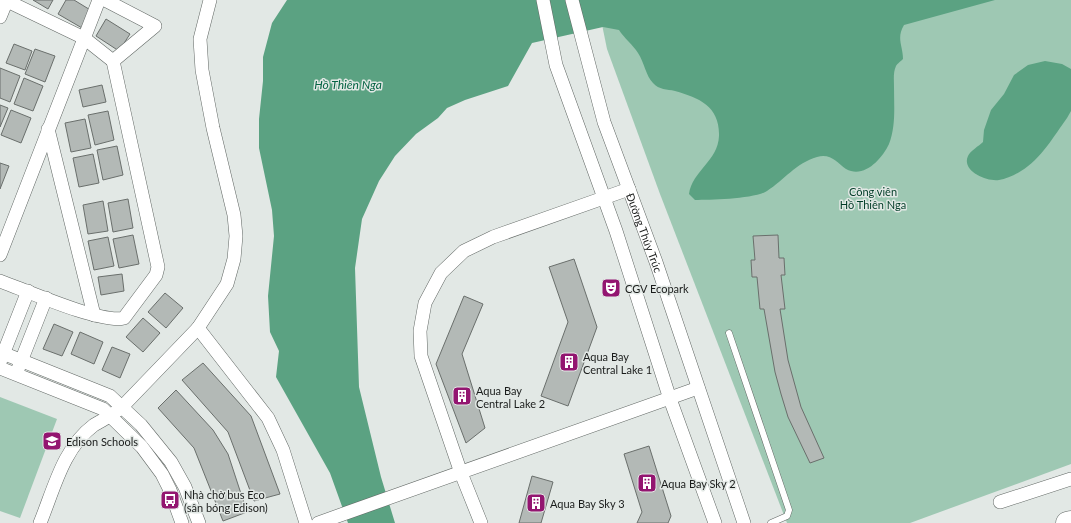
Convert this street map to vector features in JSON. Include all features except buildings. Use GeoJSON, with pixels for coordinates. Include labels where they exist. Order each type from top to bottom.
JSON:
{"type":"FeatureCollection","features":[{"type":"Feature","properties":{"kind":"highway"},"geometry":{"type":"LineString","coordinates":[[1067,523],[1071,522]]}},
{"type":"Feature","properties":{"kind":"street"},"geometry":{"type":"LineString","coordinates":[[0,17],[7,0],[84,38],[113,61],[158,272],[124,318],[117,320],[94,316],[0,281]]}},
{"type":"Feature","properties":{"kind":"street"},"geometry":{"type":"LineString","coordinates":[[0,255],[99,0]]}},
{"type":"Feature","properties":{"kind":"street"},"geometry":{"type":"LineString","coordinates":[[105,0],[155,26],[113,61]]}},
{"type":"Feature","properties":{"kind":"street"},"geometry":{"type":"LineString","coordinates":[[40,523],[69,452],[94,426],[112,416],[122,407],[198,328],[227,284],[234,259],[236,236],[234,215],[213,128],[202,70],[200,39],[210,0]]}},
{"type":"Feature","properties":{"kind":"street"},"geometry":{"type":"LineString","coordinates":[[543,0],[556,65],[603,196],[670,399],[715,523]]}},
{"type":"Feature","properties":{"kind":"street","name":"Đường Thủy Trúc"},"geometry":{"type":"LineString","coordinates":[[572,0],[604,122],[656,262],[744,523]]}},
{"type":"Feature","properties":{"kind":"street"},"geometry":{"type":"LineString","coordinates":[[48,129],[94,316]]}},
{"type":"Feature","properties":{"kind":"street"},"geometry":{"type":"LineString","coordinates":[[481,523],[461,473],[420,356],[420,331],[425,303],[441,273],[464,251],[492,237],[603,196],[629,189]]}},
{"type":"Feature","properties":{"kind":"street"},"geometry":{"type":"LineString","coordinates":[[28,291],[1,356],[21,361],[110,396],[154,440],[171,462],[185,487],[199,523]]}},
{"type":"Feature","properties":{"kind":"street"},"geometry":{"type":"LineString","coordinates":[[16,374],[46,298]]}},
{"type":"Feature","properties":{"kind":"street"},"geometry":{"type":"LineString","coordinates":[[198,328],[268,418],[283,450],[306,523]]}},
{"type":"Feature","properties":{"kind":"street"},"geometry":{"type":"LineString","coordinates":[[0,368],[103,409],[112,416],[142,447],[162,474],[170,490],[182,523]]}},
{"type":"Feature","properties":{"kind":"street"},"geometry":{"type":"LineString","coordinates":[[324,521],[698,388]]}},
{"type":"Feature","properties":{"kind":"street"},"geometry":{"type":"LineString","coordinates":[[1000,502],[1071,478]]}},
{"type":"Feature","properties":{"kind":"lane"},"geometry":{"type":"LineString","coordinates":[[729,333],[789,510],[787,516],[771,523]]}},
{"type":"Feature","properties":{"kind":"green space","name":"Công viên Hồ Thiên Nga"},"geometry":{"type":"Polygon","coordinates":[[[597,0],[1071,0],[1071,464],[910,523],[787,523],[660,194],[607,49],[597,0]]]}},
{"type":"Feature","properties":{"kind":"green space"},"geometry":{"type":"Polygon","coordinates":[[[0,397],[57,419],[20,518],[0,511],[0,397]]]}},
{"type":"Feature","properties":{"kind":"water","name":"Hồ Thiên Nga"},"geometry":{"type":"Polygon","coordinates":[[[287,0],[995,0],[904,25],[900,34],[903,59],[896,66],[894,74],[893,130],[886,150],[872,166],[859,171],[853,171],[846,169],[830,157],[817,157],[796,167],[767,191],[753,196],[695,200],[689,194],[695,179],[710,159],[718,145],[719,136],[716,118],[707,105],[693,97],[660,88],[655,85],[649,77],[638,53],[619,30],[603,27],[532,43],[508,86],[465,100],[447,108],[438,118],[416,134],[395,156],[379,181],[362,219],[355,268],[359,387],[381,477],[395,523],[348,523],[330,473],[276,377],[279,351],[270,332],[268,296],[274,236],[272,210],[259,148],[259,119],[263,81],[263,57],[272,23],[287,0]]]}},
{"type":"Feature","properties":{"kind":"water"},"geometry":{"type":"Polygon","coordinates":[[[1045,61],[1062,64],[1071,69],[1071,111],[1067,118],[1041,154],[1019,172],[999,180],[988,179],[976,174],[968,166],[968,156],[983,142],[984,130],[991,110],[1004,94],[1014,75],[1028,65],[1045,61]]]}},
{"type":"Feature","properties":{"kind":"place","name":"CGV Ecopark"},"geometry":{"type":"Point","coordinates":[611,288]}},
{"type":"Feature","properties":{"kind":"place","name":"Aqua Bay Central Lake 1"},"geometry":{"type":"Point","coordinates":[569,362]}},
{"type":"Feature","properties":{"kind":"place","name":"Aqua Bay Central Lake 2"},"geometry":{"type":"Point","coordinates":[462,396]}},
{"type":"Feature","properties":{"kind":"place","name":"Edison Schools"},"geometry":{"type":"Point","coordinates":[52,441]}},
{"type":"Feature","properties":{"kind":"place","name":"Aqua Bay Sky 2"},"geometry":{"type":"Point","coordinates":[647,483]}},
{"type":"Feature","properties":{"kind":"place","name":"Nhà chờ bus Eco (sân bóng Edison)"},"geometry":{"type":"Point","coordinates":[170,500]}},
{"type":"Feature","properties":{"kind":"place","name":"Aqua Bay Sky 3"},"geometry":{"type":"Point","coordinates":[536,503]}}]}
